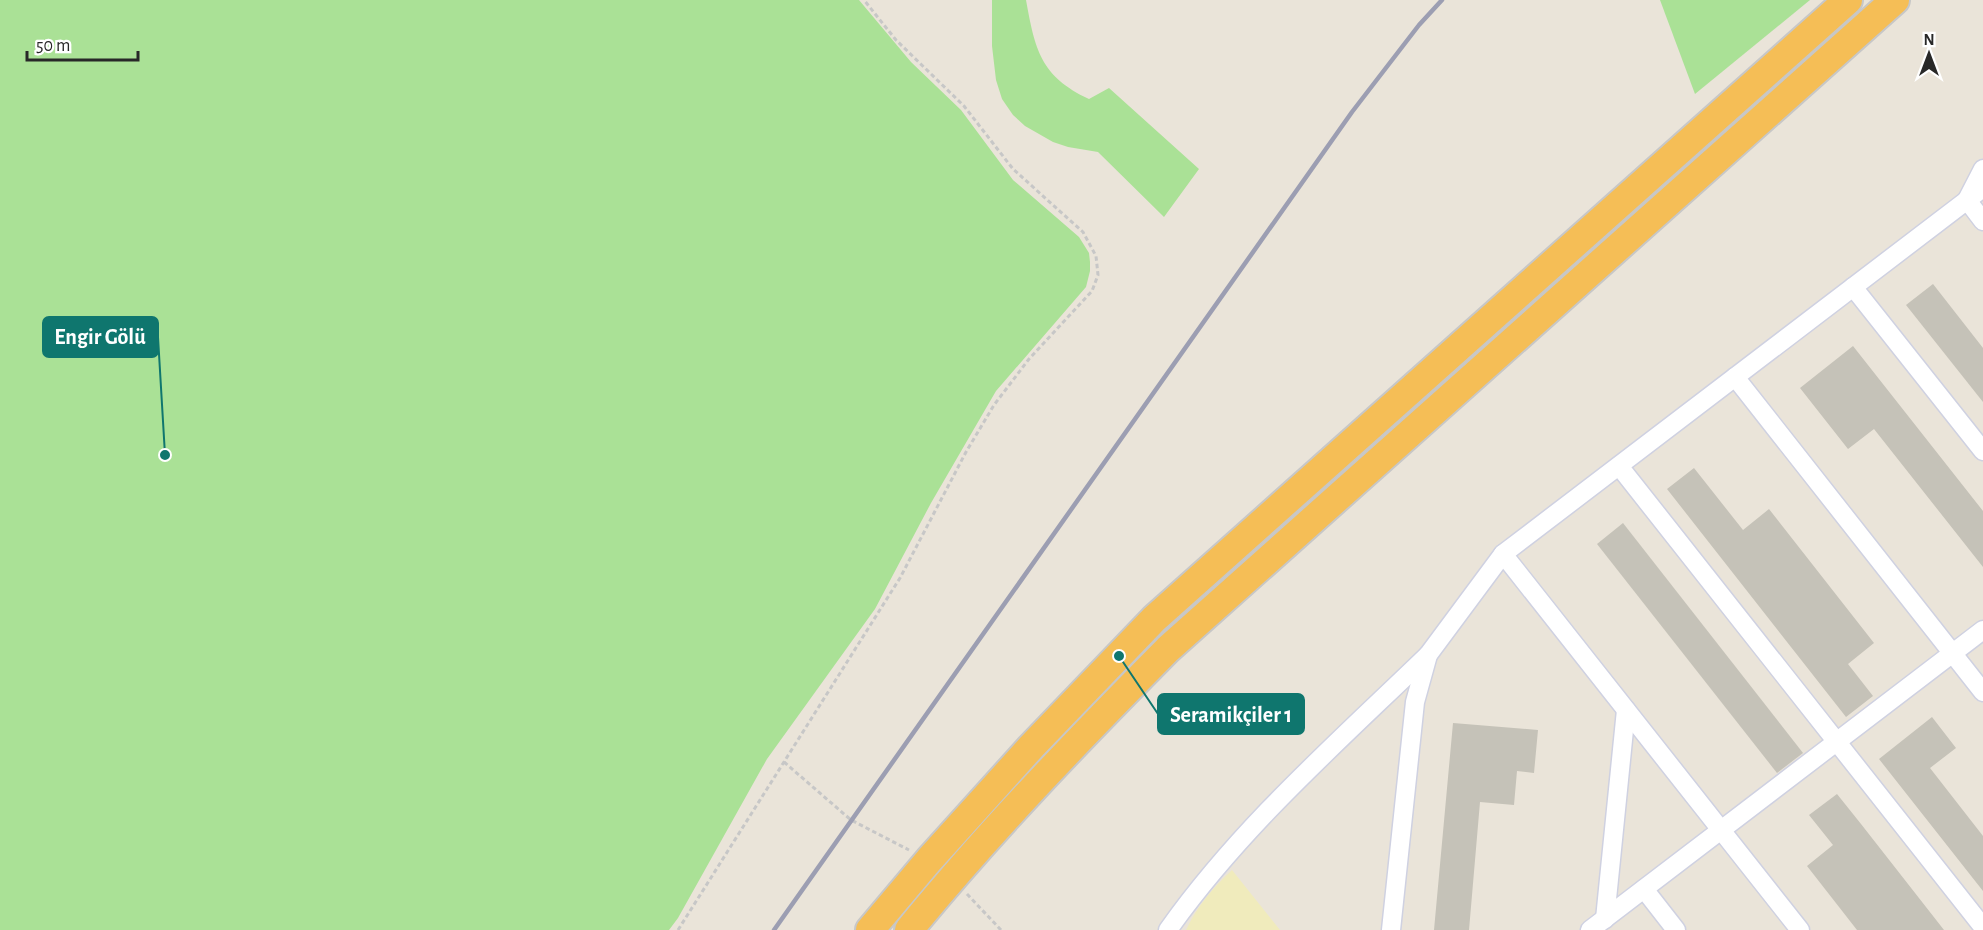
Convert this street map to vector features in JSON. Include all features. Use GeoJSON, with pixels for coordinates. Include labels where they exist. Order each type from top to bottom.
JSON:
{"type":"FeatureCollection","features":[{"type":"Feature","properties":{"kind":"highway"},"geometry":{"type":"LineString","coordinates":[[870,930],[929,860],[1031,747],[1154,619],[1848,0]]}},
{"type":"Feature","properties":{"kind":"highway"},"geometry":{"type":"LineString","coordinates":[[909,930],[952,878],[1055,764],[1168,649],[1895,0]]}},
{"type":"Feature","properties":{"kind":"street"},"geometry":{"type":"LineString","coordinates":[[1967,200],[1983,169]]}},
{"type":"Feature","properties":{"kind":"street"},"geometry":{"type":"LineString","coordinates":[[1168,930],[1198,888],[1264,813],[1428,655],[1503,554],[1983,188]]}},
{"type":"Feature","properties":{"kind":"street"},"geometry":{"type":"LineString","coordinates":[[1967,200],[1983,221]]}},
{"type":"Feature","properties":{"kind":"street"},"geometry":{"type":"LineString","coordinates":[[1853,287],[1983,451]]}},
{"type":"Feature","properties":{"kind":"street"},"geometry":{"type":"LineString","coordinates":[[1735,377],[1983,692]]}},
{"type":"Feature","properties":{"kind":"street"},"geometry":{"type":"LineString","coordinates":[[1618,466],[1983,927]]}},
{"type":"Feature","properties":{"kind":"street"},"geometry":{"type":"LineString","coordinates":[[1503,554],[1800,930]]}},
{"type":"Feature","properties":{"kind":"street"},"geometry":{"type":"LineString","coordinates":[[1590,930],[1983,630]]}},
{"type":"Feature","properties":{"kind":"street"},"geometry":{"type":"LineString","coordinates":[[1391,930],[1415,702],[1428,655]]}},
{"type":"Feature","properties":{"kind":"street"},"geometry":{"type":"LineString","coordinates":[[1605,919],[1626,710]]}},
{"type":"Feature","properties":{"kind":"street"},"geometry":{"type":"LineString","coordinates":[[1644,889],[1676,930]]}},
{"type":"Feature","properties":{"kind":"path"},"geometry":{"type":"LineString","coordinates":[[678,930],[900,578],[966,452],[994,405],[1029,359],[1092,291],[1098,275],[1096,256],[1083,232],[1013,169],[964,106],[896,40],[864,0]]}},
{"type":"Feature","properties":{"kind":"path"},"geometry":{"type":"LineString","coordinates":[[784,762],[851,820],[929,860]]}},
{"type":"Feature","properties":{"kind":"path"},"geometry":{"type":"LineString","coordinates":[[952,878],[1001,930]]}},
{"type":"Feature","properties":{"kind":"green space"},"geometry":{"type":"Polygon","coordinates":[[[0,0],[859,0],[911,62],[961,110],[1013,180],[1079,237],[1089,253],[1090,271],[1086,287],[996,391],[931,503],[875,609],[767,759],[678,918],[669,930],[0,930],[0,0]]]}},
{"type":"Feature","properties":{"kind":"green space"},"geometry":{"type":"Polygon","coordinates":[[[992,0],[1026,0],[1033,33],[1042,59],[1060,81],[1089,99],[1109,88],[1199,169],[1164,217],[1098,152],[1053,142],[1025,126],[1013,115],[1002,99],[996,80],[992,46],[992,0]]]}},
{"type":"Feature","properties":{"kind":"green space"},"geometry":{"type":"Polygon","coordinates":[[[1660,0],[1810,0],[1695,94],[1660,0]]]}},
{"type":"Feature","properties":{"kind":"sand"},"geometry":{"type":"Polygon","coordinates":[[[1232,870],[1280,930],[1186,930],[1206,898],[1232,870]]]}},
{"type":"Feature","properties":{"kind":"building"},"geometry":{"type":"Polygon","coordinates":[[[1933,284],[1983,348],[1983,402],[1906,305],[1933,284]]]}},
{"type":"Feature","properties":{"kind":"building"},"geometry":{"type":"Polygon","coordinates":[[[1853,346],[1983,511],[1983,567],[1874,429],[1848,449],[1800,388],[1853,346]]]}},
{"type":"Feature","properties":{"kind":"building"},"geometry":{"type":"Polygon","coordinates":[[[1694,468],[1743,530],[1769,509],[1874,643],[1848,664],[1873,696],[1846,717],[1667,489],[1694,468]]]}},
{"type":"Feature","properties":{"kind":"building"},"geometry":{"type":"Polygon","coordinates":[[[1623,523],[1803,753],[1777,773],[1597,544],[1623,523]]]}},
{"type":"Feature","properties":{"kind":"building"},"geometry":{"type":"Polygon","coordinates":[[[1932,717],[1956,748],[1930,768],[1983,836],[1983,891],[1879,759],[1932,717]]]}},
{"type":"Feature","properties":{"kind":"building"},"geometry":{"type":"Polygon","coordinates":[[[1453,723],[1538,730],[1534,773],[1517,771],[1514,805],[1480,802],[1469,930],[1434,930],[1453,723]]]}},
{"type":"Feature","properties":{"kind":"building"},"geometry":{"type":"Polygon","coordinates":[[[1837,794],[1944,930],[1857,930],[1807,866],[1833,845],[1809,815],[1837,794]]]}},
{"type":"Feature","properties":{"kind":"railway"},"geometry":{"type":"LineString","coordinates":[[774,930],[1352,112],[1419,25],[1442,0]]}},
{"type":"Feature","properties":{"kind":"place","name":"Engir Gölü"},"geometry":{"type":"Point","coordinates":[165,455]}},
{"type":"Feature","properties":{"kind":"place","name":"Seramikçiler 1"},"geometry":{"type":"Point","coordinates":[1119,656]}}]}
